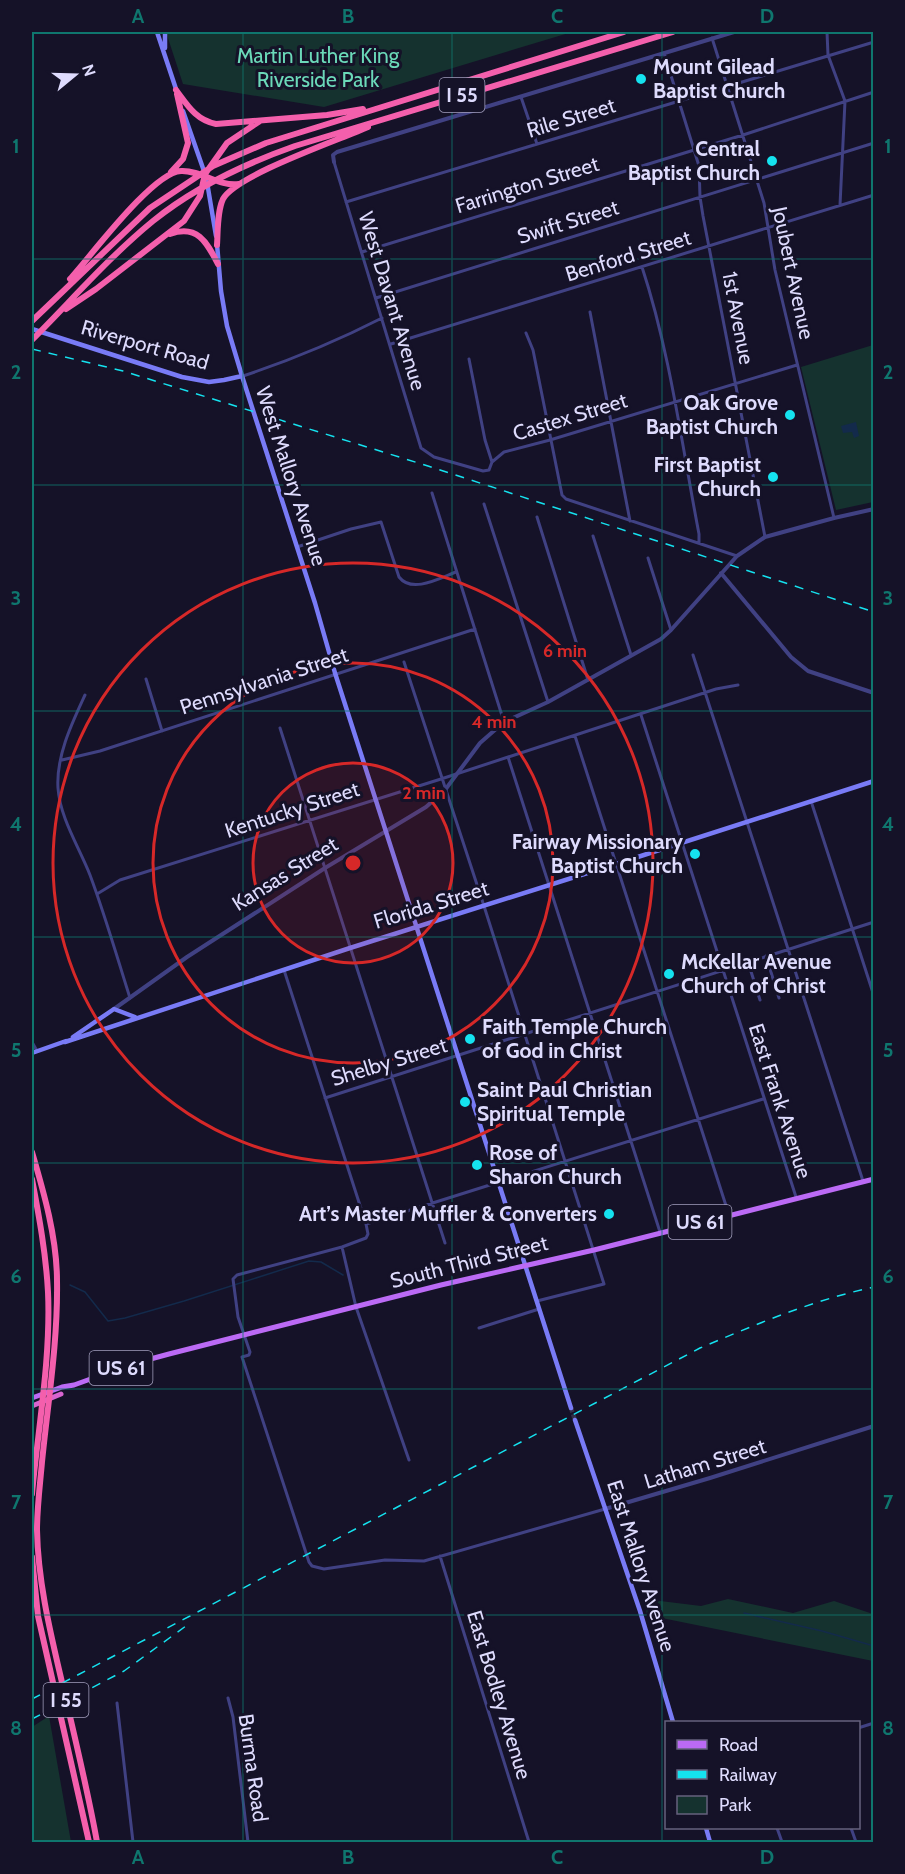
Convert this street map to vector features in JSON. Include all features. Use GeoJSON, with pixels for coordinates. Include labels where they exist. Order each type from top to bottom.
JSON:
{"type":"FeatureCollection","features":[{"type":"Feature","properties":{"kind":"highway","name":"I 55"},"geometry":{"type":"LineString","coordinates":[[32,321],[88,263],[140,216],[163,198],[213,166],[266,143],[624,32]]}},
{"type":"Feature","properties":{"kind":"highway","name":"I 55"},"geometry":{"type":"LineString","coordinates":[[32,340],[125,245],[169,210],[217,180],[252,162],[295,146],[673,32]]}},
{"type":"Feature","properties":{"kind":"highway"},"geometry":{"type":"LineString","coordinates":[[176,90],[195,115],[216,124],[327,115],[387,104]]}},
{"type":"Feature","properties":{"kind":"highway"},"geometry":{"type":"LineString","coordinates":[[88,263],[118,222],[139,199],[183,159],[188,143],[176,90]]}},
{"type":"Feature","properties":{"kind":"highway"},"geometry":{"type":"LineString","coordinates":[[217,245],[220,209],[224,199],[239,184],[283,162],[391,117]]}},
{"type":"Feature","properties":{"kind":"highway"},"geometry":{"type":"LineString","coordinates":[[57,316],[131,263],[184,221],[200,196],[205,174],[227,143],[260,121]]}},
{"type":"Feature","properties":{"kind":"highway"},"geometry":{"type":"LineString","coordinates":[[171,172],[182,170],[205,174],[223,183],[239,184]]}},
{"type":"Feature","properties":{"kind":"highway"},"geometry":{"type":"LineString","coordinates":[[164,237],[182,231],[199,235],[207,243],[218,264]]}},
{"type":"Feature","properties":{"kind":"highway","name":"I 55"},"geometry":{"type":"LineString","coordinates":[[32,1152],[42,1185],[57,1278],[56,1332],[39,1491],[37,1530],[40,1577],[54,1648],[86,1781],[97,1842]]}},
{"type":"Feature","properties":{"kind":"highway"},"geometry":{"type":"LineString","coordinates":[[32,1179],[44,1240],[48,1293],[48,1337],[32,1494]]}},
{"type":"Feature","properties":{"kind":"highway","name":"South Third Street"},"geometry":{"type":"LineString","coordinates":[[32,1406],[61,1391]]}},
{"type":"Feature","properties":{"kind":"highway","name":"I 55"},"geometry":{"type":"LineString","coordinates":[[32,1557],[38,1616],[89,1842]]}},
{"type":"Feature","properties":{"kind":"highway"},"geometry":{"type":"LineString","coordinates":[[32,1590],[38,1616]]}},
{"type":"Feature","properties":{"kind":"main road","name":"West Mallory Avenue"},"geometry":{"type":"LineString","coordinates":[[157,32],[210,194],[227,326],[416,926]]}},
{"type":"Feature","properties":{"kind":"main road"},"geometry":{"type":"LineString","coordinates":[[165,32],[165,54]]}},
{"type":"Feature","properties":{"kind":"main road","name":"Riverport Road"},"geometry":{"type":"LineString","coordinates":[[32,329],[154,370],[203,381],[224,381],[242,376]]}},
{"type":"Feature","properties":{"kind":"main road","name":"Florida Street"},"geometry":{"type":"LineString","coordinates":[[65,1042],[416,926],[873,781]]}},
{"type":"Feature","properties":{"kind":"main road"},"geometry":{"type":"LineString","coordinates":[[416,926],[571,1408]]}},
{"type":"Feature","properties":{"kind":"main road"},"geometry":{"type":"LineString","coordinates":[[114,1009],[135,1017]]}},
{"type":"Feature","properties":{"kind":"main road","name":"Kansas Street"},"geometry":{"type":"LineString","coordinates":[[32,1053],[65,1042],[114,1009]]}},
{"type":"Feature","properties":{"kind":"main road","name":"South Third Street"},"geometry":{"type":"LineString","coordinates":[[32,1398],[61,1391],[132,1364],[873,1179]]}},
{"type":"Feature","properties":{"kind":"main road","name":"East Mallory Avenue"},"geometry":{"type":"LineString","coordinates":[[575,1420],[640,1611],[674,1721]]}},
{"type":"Feature","properties":{"kind":"street"},"geometry":{"type":"LineString","coordinates":[[334,162],[333,155],[337,152],[734,32]]}},
{"type":"Feature","properties":{"kind":"street"},"geometry":{"type":"LineString","coordinates":[[827,32],[828,55],[845,101],[840,205]]}},
{"type":"Feature","properties":{"kind":"street","name":"Joubert Avenue"},"geometry":{"type":"LineString","coordinates":[[712,38],[757,179],[775,270],[834,518]]}},
{"type":"Feature","properties":{"kind":"street","name":"Rile Street"},"geometry":{"type":"LineString","coordinates":[[346,202],[873,42]]}},
{"type":"Feature","properties":{"kind":"street","name":"1st Avenue"},"geometry":{"type":"LineString","coordinates":[[664,53],[699,166],[700,197],[765,537]]}},
{"type":"Feature","properties":{"kind":"street","name":"Farrington Street"},"geometry":{"type":"LineString","coordinates":[[362,252],[743,135],[873,92]]}},
{"type":"Feature","properties":{"kind":"street"},"geometry":{"type":"LineString","coordinates":[[521,97],[537,144]]}},
{"type":"Feature","properties":{"kind":"street","name":"Swift Street"},"geometry":{"type":"LineString","coordinates":[[376,298],[873,143]]}},
{"type":"Feature","properties":{"kind":"street","name":"West Davant Avenue"},"geometry":{"type":"LineString","coordinates":[[334,162],[422,448],[434,457],[483,471],[489,470],[492,462]]}},
{"type":"Feature","properties":{"kind":"street","name":"Benford Street"},"geometry":{"type":"LineString","coordinates":[[391,344],[873,195]]}},
{"type":"Feature","properties":{"kind":"street"},"geometry":{"type":"LineString","coordinates":[[642,267],[654,303],[699,543]]}},
{"type":"Feature","properties":{"kind":"street"},"geometry":{"type":"LineString","coordinates":[[590,312],[630,521]]}},
{"type":"Feature","properties":{"kind":"street","name":"Riverport Road"},"geometry":{"type":"LineString","coordinates":[[242,376],[314,350],[382,318]]}},
{"type":"Feature","properties":{"kind":"street"},"geometry":{"type":"LineString","coordinates":[[526,333],[533,350],[562,495],[566,499],[737,556]]}},
{"type":"Feature","properties":{"kind":"street"},"geometry":{"type":"LineString","coordinates":[[469,358],[485,440],[492,462]]}},
{"type":"Feature","properties":{"kind":"street","name":"Castex Street"},"geometry":{"type":"LineString","coordinates":[[492,462],[504,452],[797,365]]}},
{"type":"Feature","properties":{"kind":"street"},"geometry":{"type":"LineString","coordinates":[[432,494],[504,722]]}},
{"type":"Feature","properties":{"kind":"street"},"geometry":{"type":"LineString","coordinates":[[484,504],[548,702]]}},
{"type":"Feature","properties":{"kind":"street","name":"Kansas Street"},"geometry":{"type":"LineString","coordinates":[[114,1009],[187,957],[325,868],[426,807],[445,790],[480,743],[504,722],[548,702],[661,639],[737,556],[765,537],[873,509]]}},
{"type":"Feature","properties":{"kind":"street"},"geometry":{"type":"LineString","coordinates":[[537,517],[588,680]]}},
{"type":"Feature","properties":{"kind":"street"},"geometry":{"type":"LineString","coordinates":[[297,547],[351,529],[381,522],[403,583],[417,585],[456,572]]}},
{"type":"Feature","properties":{"kind":"street"},"geometry":{"type":"LineString","coordinates":[[593,536],[632,657]]}},
{"type":"Feature","properties":{"kind":"street"},"geometry":{"type":"LineString","coordinates":[[648,558],[671,630]]}},
{"type":"Feature","properties":{"kind":"street"},"geometry":{"type":"LineString","coordinates":[[721,573],[791,657],[808,671],[873,693]]}},
{"type":"Feature","properties":{"kind":"street","name":"Pennsylvania Street"},"geometry":{"type":"LineString","coordinates":[[62,760],[100,750],[475,629]]}},
{"type":"Feature","properties":{"kind":"street"},"geometry":{"type":"LineString","coordinates":[[693,655],[863,1181]]}},
{"type":"Feature","properties":{"kind":"street"},"geometry":{"type":"LineString","coordinates":[[404,662],[604,1284],[537,1301]]}},
{"type":"Feature","properties":{"kind":"street"},"geometry":{"type":"LineString","coordinates":[[146,679],[162,730]]}},
{"type":"Feature","properties":{"kind":"street","name":"Kentucky Street"},"geometry":{"type":"LineString","coordinates":[[97,894],[120,880],[716,689],[738,685]]}},
{"type":"Feature","properties":{"kind":"street"},"geometry":{"type":"LineString","coordinates":[[85,695],[70,726],[62,760],[58,786],[60,803],[97,894],[130,998]]}},
{"type":"Feature","properties":{"kind":"street","name":"East Frank Avenue"},"geometry":{"type":"LineString","coordinates":[[640,715],[795,1197]]}},
{"type":"Feature","properties":{"kind":"street"},"geometry":{"type":"LineString","coordinates":[[280,728],[445,1242]]}},
{"type":"Feature","properties":{"kind":"street"},"geometry":{"type":"LineString","coordinates":[[575,736],[729,1215]]}},
{"type":"Feature","properties":{"kind":"street"},"geometry":{"type":"LineString","coordinates":[[508,757],[660,1232]]}},
{"type":"Feature","properties":{"kind":"street"},"geometry":{"type":"LineString","coordinates":[[811,801],[873,996]]}},
{"type":"Feature","properties":{"kind":"street","name":"Shelby Street"},"geometry":{"type":"LineString","coordinates":[[325,1098],[873,922]]}},
{"type":"Feature","properties":{"kind":"street"},"geometry":{"type":"LineString","coordinates":[[766,956],[779,998]]}},
{"type":"Feature","properties":{"kind":"street"},"geometry":{"type":"LineString","coordinates":[[748,962],[760,1000]]}},
{"type":"Feature","properties":{"kind":"street"},"geometry":{"type":"LineString","coordinates":[[284,969],[366,1224],[368,1234],[366,1238],[342,1247],[356,1307],[409,1460]]}},
{"type":"Feature","properties":{"kind":"street"},"geometry":{"type":"LineString","coordinates":[[32,1042],[38,1051]]}},
{"type":"Feature","properties":{"kind":"street"},"geometry":{"type":"LineString","coordinates":[[366,1224],[763,1099]]}},
{"type":"Feature","properties":{"kind":"street","name":"Latham Street"},"geometry":{"type":"LineString","coordinates":[[342,1247],[237,1275],[234,1281],[238,1317],[250,1352],[249,1355],[242,1357],[303,1544],[312,1566],[319,1569],[384,1560],[424,1561],[710,1478],[873,1426]]}},
{"type":"Feature","properties":{"kind":"street"},"geometry":{"type":"LineString","coordinates":[[479,1328],[539,1308]]}},
{"type":"Feature","properties":{"kind":"street","name":"East Bodley Avenue"},"geometry":{"type":"LineString","coordinates":[[440,1556],[530,1842]]}},
{"type":"Feature","properties":{"kind":"street","name":"Burma Road"},"geometry":{"type":"LineString","coordinates":[[228,1698],[234,1718],[248,1842]]}},
{"type":"Feature","properties":{"kind":"street"},"geometry":{"type":"LineString","coordinates":[[117,1703],[133,1842]]}},
{"type":"Feature","properties":{"kind":"green space","name":"Martin Luther King Riverside Park"},"geometry":{"type":"Polygon","coordinates":[[[166,32],[572,32],[324,107],[183,84],[166,32]]]}},
{"type":"Feature","properties":{"kind":"green space"},"geometry":{"type":"Polygon","coordinates":[[[873,345],[873,502],[836,510],[801,367],[873,345]]]}},
{"type":"Feature","properties":{"kind":"green space"},"geometry":{"type":"Polygon","coordinates":[[[644,1599],[701,1606],[728,1599],[793,1613],[834,1601],[873,1614],[873,1661],[647,1615],[644,1599]]]}},
{"type":"Feature","properties":{"kind":"green space"},"geometry":{"type":"Polygon","coordinates":[[[49,1716],[71,1842],[32,1842],[32,1727],[49,1716]]]}},
{"type":"Feature","properties":{"kind":"water"},"geometry":{"type":"Polygon","coordinates":[[[856,422],[859,436],[854,438],[852,432],[843,433],[841,426],[856,422]]]}},
{"type":"Feature","properties":{"kind":"waterway"},"geometry":{"type":"LineString","coordinates":[[70,1285],[85,1292],[108,1321],[184,1301],[309,1261],[321,1262],[343,1275]]}},
{"type":"Feature","properties":{"kind":"waterway"},"geometry":{"type":"LineString","coordinates":[[744,1613],[874,1646]]}},
{"type":"Feature","properties":{"kind":"tunnel"},"geometry":{"type":"LineString","coordinates":[[571,1408],[575,1420]]}},
{"type":"Feature","properties":{"kind":"railway"},"geometry":{"type":"LineString","coordinates":[[32,349],[123,371],[428,466],[874,612]]}},
{"type":"Feature","properties":{"kind":"railway"},"geometry":{"type":"LineString","coordinates":[[32,1699],[700,1348],[807,1306],[874,1287]]}},
{"type":"Feature","properties":{"kind":"railway"},"geometry":{"type":"LineString","coordinates":[[32,1719],[124,1671],[190,1623]]}},
{"type":"Feature","properties":{"kind":"place","name":"Mount Gilead Baptist Church"},"geometry":{"type":"Point","coordinates":[641,79]}},
{"type":"Feature","properties":{"kind":"place","name":"Central Baptist Church"},"geometry":{"type":"Point","coordinates":[772,161]}},
{"type":"Feature","properties":{"kind":"place","name":"Oak Grove Baptist Church"},"geometry":{"type":"Point","coordinates":[790,415]}},
{"type":"Feature","properties":{"kind":"place","name":"First Baptist Church"},"geometry":{"type":"Point","coordinates":[773,477]}},
{"type":"Feature","properties":{"kind":"place","name":"Fairway Missionary Baptist Church"},"geometry":{"type":"Point","coordinates":[695,854]}},
{"type":"Feature","properties":{"kind":"place","name":"McKellar Avenue Church of Christ"},"geometry":{"type":"Point","coordinates":[669,974]}},
{"type":"Feature","properties":{"kind":"place","name":"Faith Temple Church of God in Christ"},"geometry":{"type":"Point","coordinates":[470,1039]}},
{"type":"Feature","properties":{"kind":"place","name":"Saint Paul Christian Spiritual Temple"},"geometry":{"type":"Point","coordinates":[465,1102]}},
{"type":"Feature","properties":{"kind":"place","name":"Rose of Sharon Church"},"geometry":{"type":"Point","coordinates":[477,1165]}},
{"type":"Feature","properties":{"kind":"place","name":"Art’s Master Muffler & Converters"},"geometry":{"type":"Point","coordinates":[609,1214]}}]}
